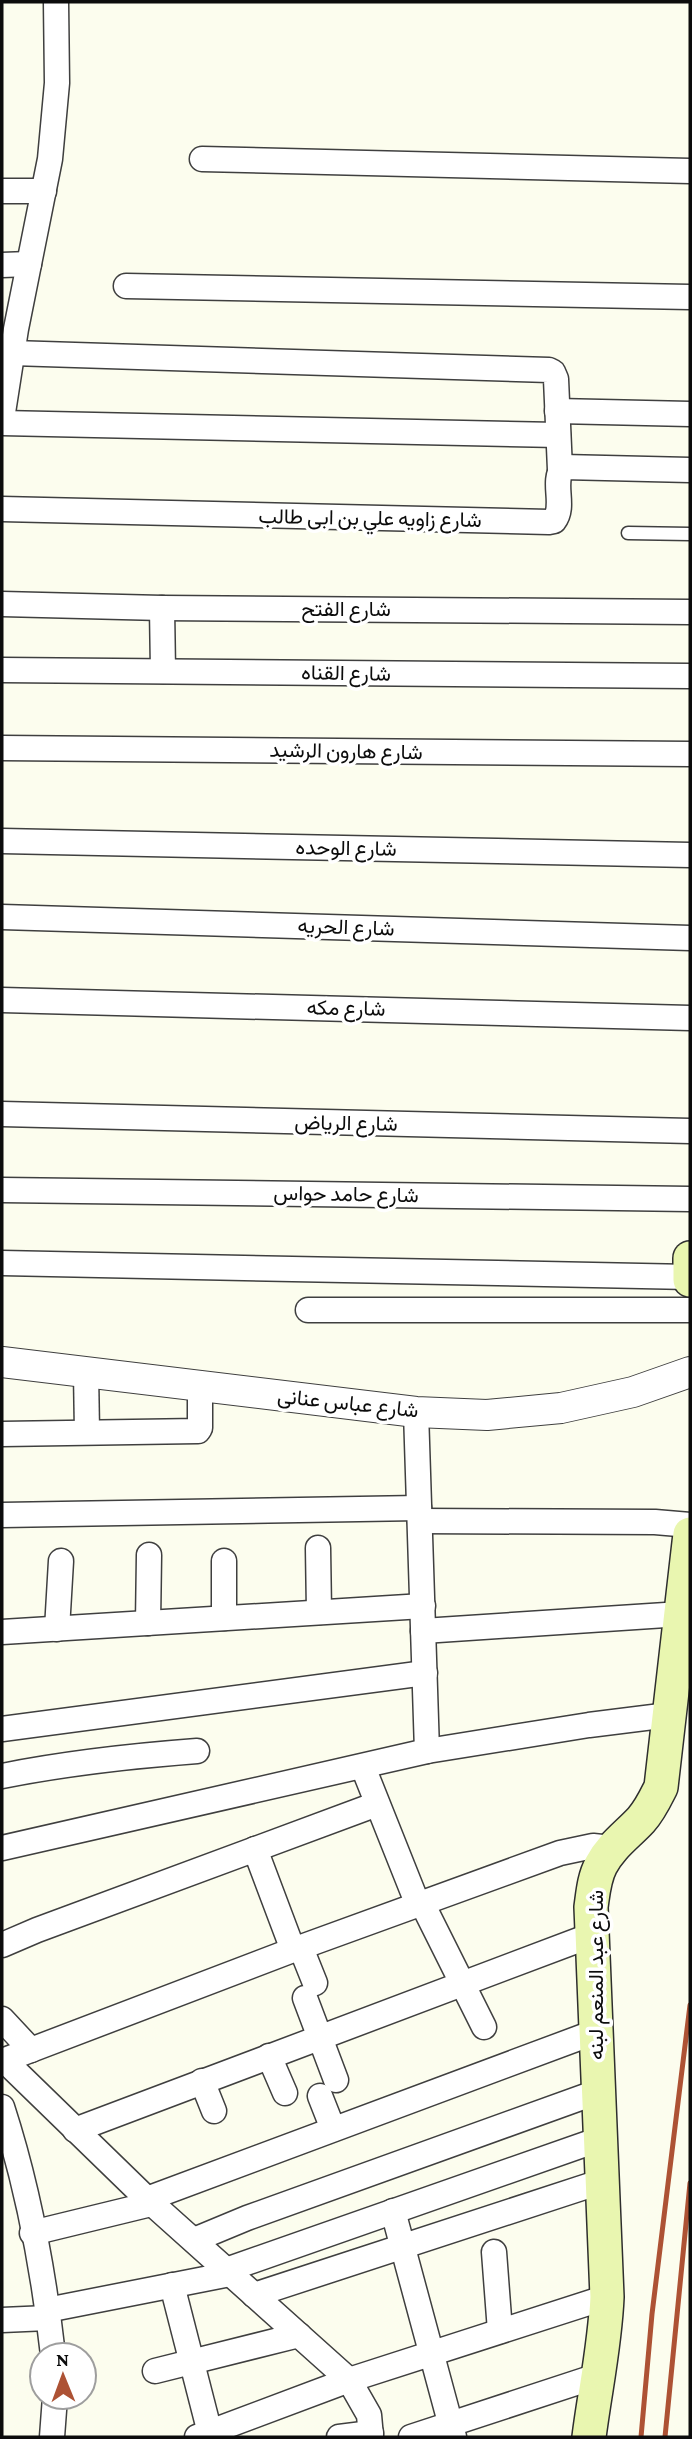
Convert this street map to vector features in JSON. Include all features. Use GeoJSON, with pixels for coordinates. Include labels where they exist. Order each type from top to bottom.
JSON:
{"type":"FeatureCollection","features":[{"type":"Feature","properties":{"kind":"main road"},"geometry":{"type":"LineString","coordinates":[[690,1258],[690,1279]]}},
{"type":"Feature","properties":{"kind":"main road","name":"شارع عبد المنعم لبنه"},"geometry":{"type":"LineString","coordinates":[[589,2437],[595,2385],[600,2375],[607,2297],[595,2032],[592,1935],[594,1882],[612,1848],[643,1818],[661,1787],[690,1534]]}},
{"type":"Feature","properties":{"kind":"street"},"geometry":{"type":"LineString","coordinates":[[56,2],[55,117],[44,191],[10,337],[2,412],[558,423],[690,414]]}},
{"type":"Feature","properties":{"kind":"street"},"geometry":{"type":"LineString","coordinates":[[202,159],[690,171]]}},
{"type":"Feature","properties":{"kind":"street"},"geometry":{"type":"LineString","coordinates":[[2,191],[44,191]]}},
{"type":"Feature","properties":{"kind":"street"},"geometry":{"type":"LineString","coordinates":[[2,265],[29,264]]}},
{"type":"Feature","properties":{"kind":"street"},"geometry":{"type":"LineString","coordinates":[[126,286],[690,297]]}},
{"type":"Feature","properties":{"kind":"street","name":"شارع زاويه علي بن ابى طالب"},"geometry":{"type":"LineString","coordinates":[[2,509],[549,522],[554,521],[559,513],[556,379],[553,372],[548,370],[10,337]]}},
{"type":"Feature","properties":{"kind":"street"},"geometry":{"type":"LineString","coordinates":[[560,470],[567,466],[690,470]]}},
{"type":"Feature","properties":{"kind":"street","name":"شارع الفتح"},"geometry":{"type":"LineString","coordinates":[[2,604],[162,608],[690,612]]}},
{"type":"Feature","properties":{"kind":"street"},"geometry":{"type":"LineString","coordinates":[[162,608],[163,671]]}},
{"type":"Feature","properties":{"kind":"street","name":"شارع القناه"},"geometry":{"type":"LineString","coordinates":[[2,670],[690,676]]}},
{"type":"Feature","properties":{"kind":"street","name":"شارع هارون الرشيد"},"geometry":{"type":"LineString","coordinates":[[2,748],[690,754]]}},
{"type":"Feature","properties":{"kind":"street","name":"شارع الوحده"},"geometry":{"type":"LineString","coordinates":[[2,841],[690,855]]}},
{"type":"Feature","properties":{"kind":"street","name":"شارع الحريه"},"geometry":{"type":"LineString","coordinates":[[2,917],[690,938]]}},
{"type":"Feature","properties":{"kind":"street","name":"شارع مكه"},"geometry":{"type":"LineString","coordinates":[[2,1000],[690,1018]]}},
{"type":"Feature","properties":{"kind":"street","name":"شارع الرياض"},"geometry":{"type":"LineString","coordinates":[[2,1114],[690,1131]]}},
{"type":"Feature","properties":{"kind":"street","name":"شارع حامد حواس"},"geometry":{"type":"LineString","coordinates":[[2,1190],[690,1199]]}},
{"type":"Feature","properties":{"kind":"street"},"geometry":{"type":"LineString","coordinates":[[2,1263],[690,1279]]}},
{"type":"Feature","properties":{"kind":"street"},"geometry":{"type":"LineString","coordinates":[[308,1310],[690,1310]]}},
{"type":"Feature","properties":{"kind":"street","name":"شارع عباس عنانى"},"geometry":{"type":"LineString","coordinates":[[2,1362],[416,1412],[487,1415],[561,1408],[633,1392],[690,1372]]}},
{"type":"Feature","properties":{"kind":"street"},"geometry":{"type":"LineString","coordinates":[[86,1372],[87,1432]]}},
{"type":"Feature","properties":{"kind":"street"},"geometry":{"type":"LineString","coordinates":[[2,1433],[198,1431],[200,1386]]}},
{"type":"Feature","properties":{"kind":"street"},"geometry":{"type":"LineString","coordinates":[[416,1412],[427,1751]]}},
{"type":"Feature","properties":{"kind":"street"},"geometry":{"type":"LineString","coordinates":[[2,1516],[420,1514],[690,1525]]}},
{"type":"Feature","properties":{"kind":"street"},"geometry":{"type":"LineString","coordinates":[[318,1548],[319,1612]]}},
{"type":"Feature","properties":{"kind":"street"},"geometry":{"type":"LineString","coordinates":[[148,1623],[149,1555]]}},
{"type":"Feature","properties":{"kind":"street"},"geometry":{"type":"LineString","coordinates":[[57,1629],[61,1561]]}},
{"type":"Feature","properties":{"kind":"street"},"geometry":{"type":"LineString","coordinates":[[224,1561],[224,1618]]}},
{"type":"Feature","properties":{"kind":"street"},"geometry":{"type":"LineString","coordinates":[[2,1632],[423,1606]]}},
{"type":"Feature","properties":{"kind":"street"},"geometry":{"type":"LineString","coordinates":[[423,1631],[681,1614]]}},
{"type":"Feature","properties":{"kind":"street"},"geometry":{"type":"LineString","coordinates":[[2,1729],[425,1673]]}},
{"type":"Feature","properties":{"kind":"street"},"geometry":{"type":"LineString","coordinates":[[2,1848],[427,1751],[670,1715]]}},
{"type":"Feature","properties":{"kind":"street"},"geometry":{"type":"LineString","coordinates":[[2,1776],[57,1765],[127,1756],[197,1751]]}},
{"type":"Feature","properties":{"kind":"street"},"geometry":{"type":"LineString","coordinates":[[363,1767],[420,1904],[484,2026]]}},
{"type":"Feature","properties":{"kind":"street"},"geometry":{"type":"LineString","coordinates":[[2,1945],[377,1804]]}},
{"type":"Feature","properties":{"kind":"street"},"geometry":{"type":"LineString","coordinates":[[339,2437],[371,2435],[369,2415],[349,2380],[149,2201],[3,2061],[560,1853],[593,1846],[612,1848]]}},
{"type":"Feature","properties":{"kind":"street"},"geometry":{"type":"LineString","coordinates":[[255,1849],[297,1949],[310,1990],[333,2130]]}},
{"type":"Feature","properties":{"kind":"street"},"geometry":{"type":"LineString","coordinates":[[75,2130],[592,1935]]}},
{"type":"Feature","properties":{"kind":"street"},"geometry":{"type":"LineString","coordinates":[[2,2020],[31,2050]]}},
{"type":"Feature","properties":{"kind":"street"},"geometry":{"type":"LineString","coordinates":[[32,2233],[149,2201],[595,2032]]}},
{"type":"Feature","properties":{"kind":"street"},"geometry":{"type":"LineString","coordinates":[[269,2056],[285,2093]]}},
{"type":"Feature","properties":{"kind":"street"},"geometry":{"type":"LineString","coordinates":[[202,2081],[214,2111]]}},
{"type":"Feature","properties":{"kind":"street"},"geometry":{"type":"LineString","coordinates":[[194,2240],[247,2218],[597,2092]]}},
{"type":"Feature","properties":{"kind":"street"},"geometry":{"type":"LineString","coordinates":[[2,2108],[21,2176],[51,2341]]}},
{"type":"Feature","properties":{"kind":"street"},"geometry":{"type":"LineString","coordinates":[[2,2319],[48,2314],[228,2272],[600,2139]]}},
{"type":"Feature","properties":{"kind":"street"},"geometry":{"type":"LineString","coordinates":[[254,2295],[603,2180]]}},
{"type":"Feature","properties":{"kind":"street"},"geometry":{"type":"LineString","coordinates":[[393,2211],[452,2431]]}},
{"type":"Feature","properties":{"kind":"street"},"geometry":{"type":"LineString","coordinates":[[494,2252],[500,2331]]}},
{"type":"Feature","properties":{"kind":"street"},"geometry":{"type":"LineString","coordinates":[[172,2285],[192,2362],[206,2435],[349,2380],[607,2297]]}},
{"type":"Feature","properties":{"kind":"street"},"geometry":{"type":"LineString","coordinates":[[155,2371],[299,2335]]}},
{"type":"Feature","properties":{"kind":"street"},"geometry":{"type":"LineString","coordinates":[[411,2437],[452,2431],[600,2375]]}},
{"type":"Feature","properties":{"kind":"street"},"geometry":{"type":"LineString","coordinates":[[52,2437],[54,2411]]}},
{"type":"Feature","properties":{"kind":"lane"},"geometry":{"type":"LineString","coordinates":[[628,533],[690,534]]}},
{"type":"Feature","properties":{"kind":"railway"},"geometry":{"type":"LineString","coordinates":[[641,2437],[652,2314],[690,2005]]}},
{"type":"Feature","properties":{"kind":"railway"},"geometry":{"type":"LineString","coordinates":[[665,2437],[690,2183]]}}]}
